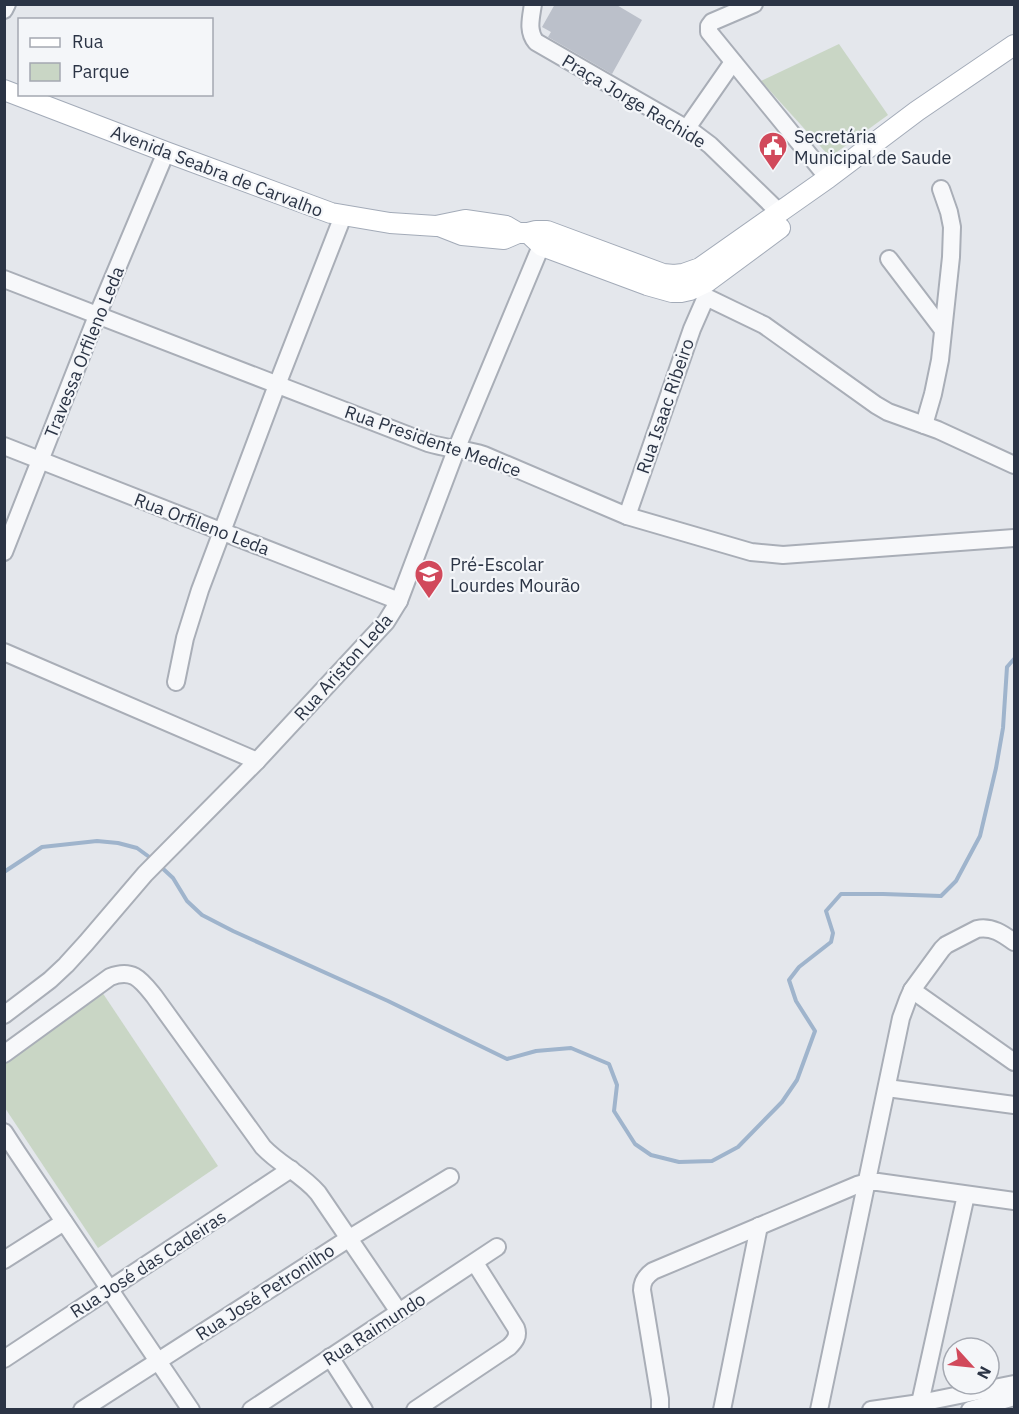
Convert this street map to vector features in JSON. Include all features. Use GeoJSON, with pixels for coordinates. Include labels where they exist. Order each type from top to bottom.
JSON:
{"type":"FeatureCollection","features":[{"type":"Feature","properties":{"kind":"main road"},"geometry":{"type":"LineString","coordinates":[[694,287],[707,282],[907,135],[1014,45]]}},
{"type":"Feature","properties":{"kind":"main road"},"geometry":{"type":"LineString","coordinates":[[694,287],[780,213],[917,111],[1014,61]]}},
{"type":"Feature","properties":{"kind":"main road","name":"Avenida Seabra de Carvalho"},"geometry":{"type":"LineString","coordinates":[[20,96],[319,210],[390,223],[436,226],[465,220],[506,226],[674,276],[694,287]]}},
{"type":"Feature","properties":{"kind":"street"},"geometry":{"type":"LineString","coordinates":[[4,10],[7,4]]}},
{"type":"Feature","properties":{"kind":"street","name":"Praça Jorge Rachide"},"geometry":{"type":"LineString","coordinates":[[533,4],[530,30],[536,42],[687,128],[710,145],[780,213]]}},
{"type":"Feature","properties":{"kind":"street"},"geometry":{"type":"LineString","coordinates":[[754,4],[714,20],[709,26],[709,32],[828,178]]}},
{"type":"Feature","properties":{"kind":"street"},"geometry":{"type":"LineString","coordinates":[[687,128],[733,62]]}},
{"type":"Feature","properties":{"kind":"street","name":"Travessa Orfileno Leda"},"geometry":{"type":"LineString","coordinates":[[4,552],[166,152]]}},
{"type":"Feature","properties":{"kind":"street"},"geometry":{"type":"LineString","coordinates":[[924,425],[938,375],[952,241],[949,212],[941,189]]}},
{"type":"Feature","properties":{"kind":"street"},"geometry":{"type":"LineString","coordinates":[[176,682],[191,615],[343,216]]}},
{"type":"Feature","properties":{"kind":"street","name":"Rua Ariston Leda"},"geometry":{"type":"LineString","coordinates":[[4,1015],[66,965],[145,874],[257,761],[386,622],[399,601],[534,236]]}},
{"type":"Feature","properties":{"kind":"street"},"geometry":{"type":"LineString","coordinates":[[890,259],[943,330]]}},
{"type":"Feature","properties":{"kind":"street","name":"Rua Presidente Medice"},"geometry":{"type":"LineString","coordinates":[[4,279],[428,443],[484,454],[627,516],[734,548],[768,555],[791,555],[1014,537]]}},
{"type":"Feature","properties":{"kind":"street"},"geometry":{"type":"LineString","coordinates":[[694,287],[764,325],[888,412],[998,456],[1014,465]]}},
{"type":"Feature","properties":{"kind":"street","name":"Rua Isaac Ribeiro"},"geometry":{"type":"LineString","coordinates":[[627,516],[692,329],[694,287]]}},
{"type":"Feature","properties":{"kind":"street","name":"Rua Orfileno Leda"},"geometry":{"type":"LineString","coordinates":[[4,446],[399,601]]}},
{"type":"Feature","properties":{"kind":"street"},"geometry":{"type":"LineString","coordinates":[[4,651],[257,761]]}},
{"type":"Feature","properties":{"kind":"street"},"geometry":{"type":"LineString","coordinates":[[819,1410],[901,1018],[908,999],[912,990],[946,945],[977,929],[988,928],[996,930],[1014,942]]}},
{"type":"Feature","properties":{"kind":"street"},"geometry":{"type":"LineString","coordinates":[[4,1054],[111,977],[124,974],[138,977],[263,1147],[308,1182],[318,1193],[399,1312]]}},
{"type":"Feature","properties":{"kind":"street"},"geometry":{"type":"LineString","coordinates":[[912,990],[1014,1062]]}},
{"type":"Feature","properties":{"kind":"street"},"geometry":{"type":"LineString","coordinates":[[887,1088],[1014,1105]]}},
{"type":"Feature","properties":{"kind":"street"},"geometry":{"type":"LineString","coordinates":[[4,1132],[11,1156],[64,1222],[191,1410]]}},
{"type":"Feature","properties":{"kind":"street","name":"Rua José das Cadeiras"},"geometry":{"type":"LineString","coordinates":[[4,1359],[291,1170]]}},
{"type":"Feature","properties":{"kind":"street","name":"Rua José Petronilho"},"geometry":{"type":"LineString","coordinates":[[82,1410],[348,1239],[450,1177]]}},
{"type":"Feature","properties":{"kind":"street"},"geometry":{"type":"LineString","coordinates":[[660,1410],[642,1290],[645,1278],[653,1271],[868,1182],[1014,1202]]}},
{"type":"Feature","properties":{"kind":"street"},"geometry":{"type":"LineString","coordinates":[[920,1403],[966,1195]]}},
{"type":"Feature","properties":{"kind":"street"},"geometry":{"type":"LineString","coordinates":[[4,1260],[64,1222]]}},
{"type":"Feature","properties":{"kind":"street"},"geometry":{"type":"LineString","coordinates":[[722,1410],[759,1226]]}},
{"type":"Feature","properties":{"kind":"street","name":"Rua Raimundo"},"geometry":{"type":"LineString","coordinates":[[251,1410],[497,1247]]}},
{"type":"Feature","properties":{"kind":"street"},"geometry":{"type":"LineString","coordinates":[[415,1410],[509,1347],[517,1337],[516,1328],[475,1263]]}},
{"type":"Feature","properties":{"kind":"street"},"geometry":{"type":"LineString","coordinates":[[330,1358],[364,1410]]}},
{"type":"Feature","properties":{"kind":"street"},"geometry":{"type":"LineString","coordinates":[[871,1410],[920,1403],[1014,1384]]}},
{"type":"Feature","properties":{"kind":"street"},"geometry":{"type":"LineString","coordinates":[[970,1410],[1014,1397]]}},
{"type":"Feature","properties":{"kind":"green space"},"geometry":{"type":"Polygon","coordinates":[[[839,44],[888,115],[830,157],[761,81],[839,44]]]}},
{"type":"Feature","properties":{"kind":"green space"},"geometry":{"type":"Polygon","coordinates":[[[100,989],[218,1166],[98,1248],[5,1108],[4,1053],[100,989]]]}},
{"type":"Feature","properties":{"kind":"building"},"geometry":{"type":"Polygon","coordinates":[[[555,4],[615,4],[642,20],[612,74],[548,37],[551,32],[542,27],[555,4]]]}},
{"type":"Feature","properties":{"kind":"waterway"},"geometry":{"type":"LineString","coordinates":[[160,866],[173,878],[187,901],[202,915],[507,1059],[536,1051],[571,1048],[609,1064],[617,1085],[614,1111],[635,1144],[651,1155],[679,1162],[712,1161],[738,1147],[782,1102],[797,1080],[815,1031],[796,1001],[789,980],[799,967],[831,942],[833,933],[826,911],[841,894],[941,896],[956,881],[980,836],[1003,728],[1007,667],[1014,659]]}},
{"type":"Feature","properties":{"kind":"waterway"},"geometry":{"type":"LineString","coordinates":[[4,872],[42,847],[97,841],[137,848],[152,859]]}},
{"type":"Feature","properties":{"kind":"place","name":"Secretária Municipal de Saude"},"geometry":{"type":"Point","coordinates":[773,172]}},
{"type":"Feature","properties":{"kind":"place","name":"Pré-Escolar Lourdes Mourão"},"geometry":{"type":"Point","coordinates":[429,600]}}]}
